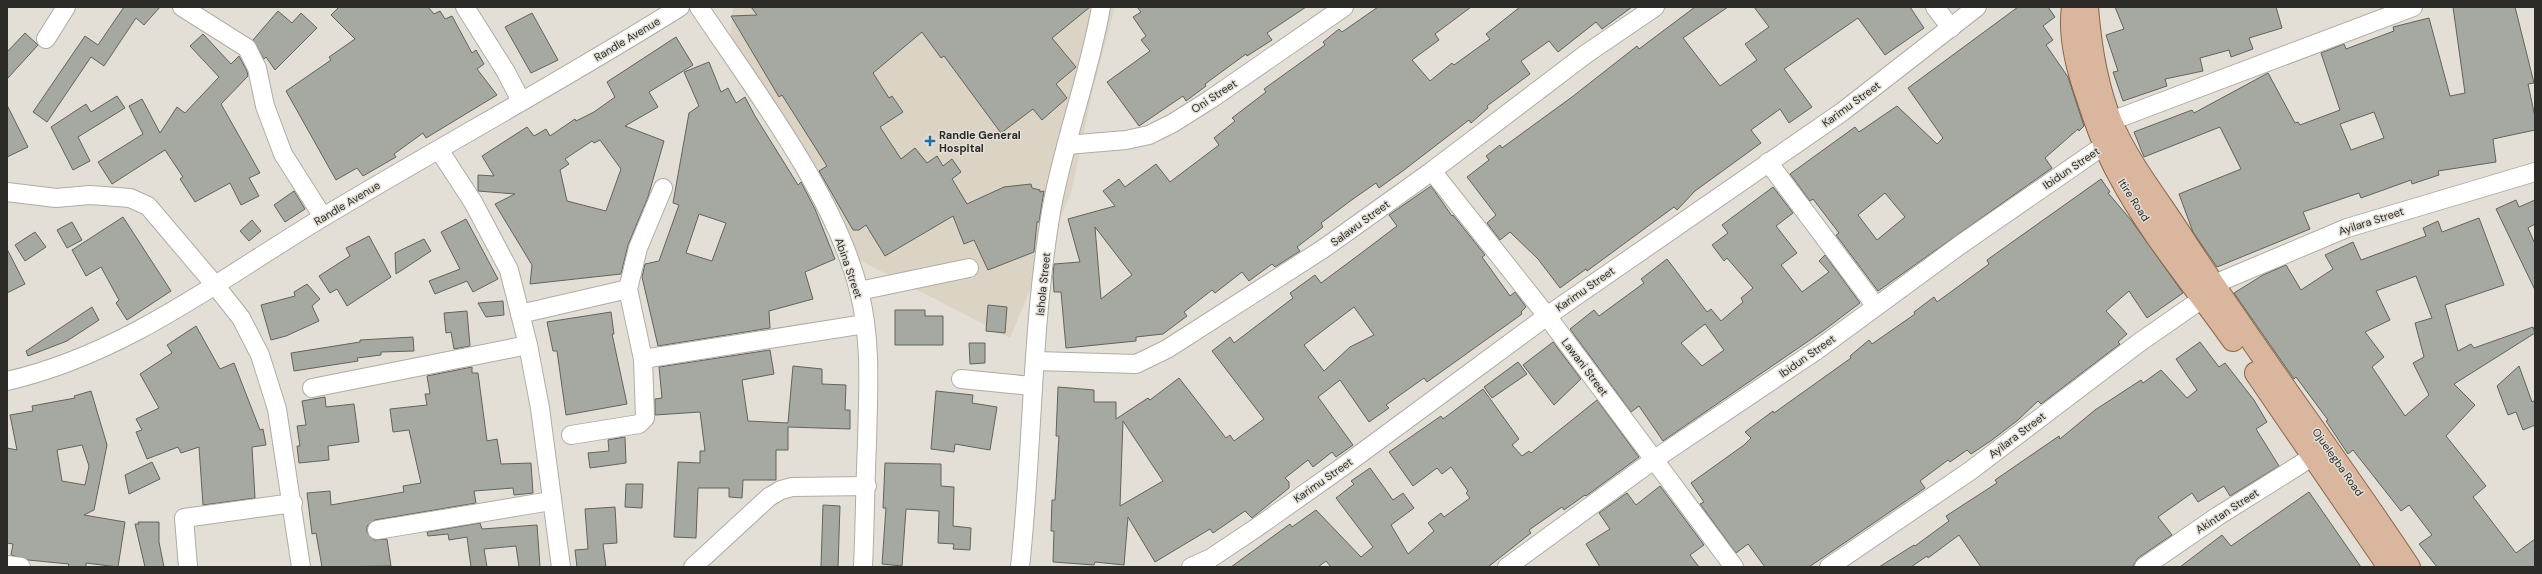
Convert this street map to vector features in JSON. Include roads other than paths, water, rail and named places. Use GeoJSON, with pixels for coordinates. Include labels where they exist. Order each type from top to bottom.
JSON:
{"type":"FeatureCollection","features":[{"type":"Feature","properties":{"kind":"main road","name":"Itire Road"},"geometry":{"type":"LineString","coordinates":[[2073,7],[2074,42],[2081,77],[2118,174],[2133,200],[2207,292],[2258,363]]}},
{"type":"Feature","properties":{"kind":"main road","name":"Itire Road"},"geometry":{"type":"LineString","coordinates":[[2086,7],[2089,40],[2099,88],[2111,121],[2126,152],[2207,292]]}},
{"type":"Feature","properties":{"kind":"main road","name":"Ojuelegba Road"},"geometry":{"type":"LineString","coordinates":[[2258,363],[2312,457],[2389,567]]}},
{"type":"Feature","properties":{"kind":"main road","name":"Ojuelegba Road"},"geometry":{"type":"LineString","coordinates":[[2258,363],[2358,490],[2409,567]]}},
{"type":"Feature","properties":{"kind":"street"},"geometry":{"type":"LineString","coordinates":[[46,39],[66,7]]}},
{"type":"Feature","properties":{"kind":"street"},"geometry":{"type":"LineString","coordinates":[[182,7],[247,48],[253,57],[265,106],[284,154],[323,217]]}},
{"type":"Feature","properties":{"kind":"street","name":"Randle Avenue"},"geometry":{"type":"LineString","coordinates":[[7,381],[46,372],[92,354],[216,285],[323,217],[680,7]]}},
{"type":"Feature","properties":{"kind":"street","name":"Abina Street"},"geometry":{"type":"LineString","coordinates":[[698,7],[759,96],[807,173],[832,220],[859,291],[865,324],[868,365],[867,486],[863,567]]}},
{"type":"Feature","properties":{"kind":"street","name":"Ishola Street"},"geometry":{"type":"LineString","coordinates":[[1020,567],[1028,491],[1032,386],[1036,361],[1051,212],[1101,7]]}},
{"type":"Feature","properties":{"kind":"street","name":"Oni Street"},"geometry":{"type":"LineString","coordinates":[[1067,145],[1126,140],[1149,135],[1167,126],[1211,99],[1344,7]]}},
{"type":"Feature","properties":{"kind":"street","name":"Salawu Street"},"geometry":{"type":"LineString","coordinates":[[1036,361],[1136,364],[1151,357],[1323,249],[1432,171],[1574,63],[1655,7]]}},
{"type":"Feature","properties":{"kind":"street"},"geometry":{"type":"LineString","coordinates":[[1935,7],[1951,28]]}},
{"type":"Feature","properties":{"kind":"street","name":"Karimu Street"},"geometry":{"type":"LineString","coordinates":[[1191,567],[1211,558],[1323,481],[1547,316],[1842,112],[1977,7]]}},
{"type":"Feature","properties":{"kind":"street"},"geometry":{"type":"LineString","coordinates":[[2111,121],[2413,7]]}},
{"type":"Feature","properties":{"kind":"street"},"geometry":{"type":"LineString","coordinates":[[474,10],[521,101]]}},
{"type":"Feature","properties":{"kind":"street","name":"Ibidun Street"},"geometry":{"type":"LineString","coordinates":[[1507,567],[1655,459],[1817,350],[1875,306],[2106,144]]}},
{"type":"Feature","properties":{"kind":"street"},"geometry":{"type":"LineString","coordinates":[[439,150],[473,202],[509,270],[528,345],[540,408],[551,501],[561,567]]}},
{"type":"Feature","properties":{"kind":"street"},"geometry":{"type":"LineString","coordinates":[[1768,162],[1875,306]]}},
{"type":"Feature","properties":{"kind":"street","name":"Lawani Street"},"geometry":{"type":"LineString","coordinates":[[1432,171],[1547,316],[1734,567]]}},
{"type":"Feature","properties":{"kind":"street","name":"Ayilara Street"},"geometry":{"type":"LineString","coordinates":[[1829,567],[1970,471],[2133,346],[2207,292],[2347,228],[2535,172]]}},
{"type":"Feature","properties":{"kind":"street"},"geometry":{"type":"LineString","coordinates":[[571,435],[643,423],[645,410],[642,359],[628,289],[638,248],[663,188]]}},
{"type":"Feature","properties":{"kind":"street"},"geometry":{"type":"LineString","coordinates":[[7,192],[56,198],[90,195],[130,198],[148,206],[216,285],[241,318],[260,355],[276,409],[301,567]]}},
{"type":"Feature","properties":{"kind":"street"},"geometry":{"type":"LineString","coordinates":[[859,291],[968,268]]}},
{"type":"Feature","properties":{"kind":"street"},"geometry":{"type":"LineString","coordinates":[[520,314],[628,289]]}},
{"type":"Feature","properties":{"kind":"street"},"geometry":{"type":"LineString","coordinates":[[642,359],[865,324]]}},
{"type":"Feature","properties":{"kind":"street"},"geometry":{"type":"LineString","coordinates":[[312,388],[528,345]]}},
{"type":"Feature","properties":{"kind":"street"},"geometry":{"type":"LineString","coordinates":[[961,379],[1032,386]]}},
{"type":"Feature","properties":{"kind":"street","name":"Akintan Street"},"geometry":{"type":"LineString","coordinates":[[2144,567],[2218,516],[2312,457]]}},
{"type":"Feature","properties":{"kind":"street"},"geometry":{"type":"LineString","coordinates":[[693,567],[769,497],[781,490],[792,487],[867,486]]}},
{"type":"Feature","properties":{"kind":"street"},"geometry":{"type":"LineString","coordinates":[[377,530],[551,501]]}},
{"type":"Feature","properties":{"kind":"street"},"geometry":{"type":"LineString","coordinates":[[188,567],[184,518],[292,503]]}},
{"type":"Feature","properties":{"kind":"street"},"geometry":{"type":"LineString","coordinates":[[7,565],[21,567]]}},
{"type":"Feature","properties":{"kind":"place","name":"Randle General Hospital"},"geometry":{"type":"Point","coordinates":[930,141]}}]}
